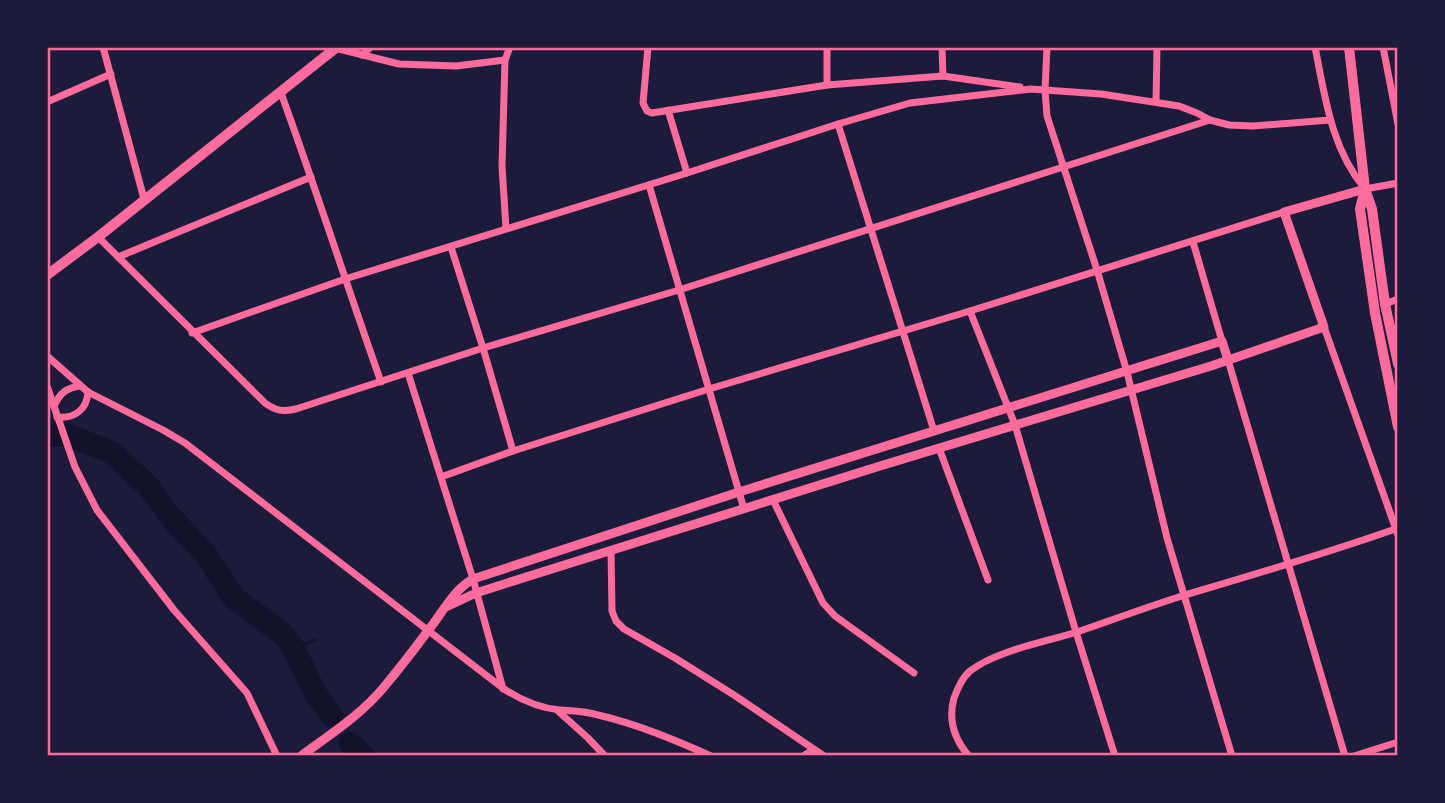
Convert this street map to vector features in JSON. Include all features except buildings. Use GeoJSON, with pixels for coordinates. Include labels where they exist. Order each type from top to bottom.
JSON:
{"type":"FeatureCollection","features":[{"type":"Feature","properties":{"kind":"main road"},"geometry":{"type":"LineString","coordinates":[[1349,47],[1365,189],[1372,209],[1385,304],[1398,364]]}},
{"type":"Feature","properties":{"kind":"main road"},"geometry":{"type":"LineString","coordinates":[[47,275],[336,48]]}},
{"type":"Feature","properties":{"kind":"main road"},"geometry":{"type":"LineString","coordinates":[[1365,189],[1360,209],[1375,313],[1395,398],[1398,427]]}},
{"type":"Feature","properties":{"kind":"street"},"geometry":{"type":"LineString","coordinates":[[103,47],[144,199]]}},
{"type":"Feature","properties":{"kind":"street"},"geometry":{"type":"LineString","coordinates":[[362,55],[371,47]]}},
{"type":"Feature","properties":{"kind":"street"},"geometry":{"type":"LineString","coordinates":[[506,229],[502,166],[505,60],[510,47]]}},
{"type":"Feature","properties":{"kind":"street"},"geometry":{"type":"LineString","coordinates":[[648,47],[644,107],[652,113],[827,85],[943,76],[1031,89],[1101,94],[1156,102],[1187,109],[1221,124],[1253,126],[1330,120]]}},
{"type":"Feature","properties":{"kind":"street"},"geometry":{"type":"LineString","coordinates":[[827,47],[827,85]]}},
{"type":"Feature","properties":{"kind":"street"},"geometry":{"type":"LineString","coordinates":[[942,47],[943,76]]}},
{"type":"Feature","properties":{"kind":"street"},"geometry":{"type":"LineString","coordinates":[[1047,47],[1047,116],[1127,372],[1167,538],[1232,756]]}},
{"type":"Feature","properties":{"kind":"street"},"geometry":{"type":"LineString","coordinates":[[1156,102],[1157,47]]}},
{"type":"Feature","properties":{"kind":"street"},"geometry":{"type":"LineString","coordinates":[[1315,47],[1335,136],[1346,161],[1365,189]]}},
{"type":"Feature","properties":{"kind":"street"},"geometry":{"type":"LineString","coordinates":[[1383,47],[1398,124]]}},
{"type":"Feature","properties":{"kind":"street"},"geometry":{"type":"LineString","coordinates":[[336,48],[399,64],[456,66],[505,60]]}},
{"type":"Feature","properties":{"kind":"street"},"geometry":{"type":"LineString","coordinates":[[47,102],[111,74]]}},
{"type":"Feature","properties":{"kind":"street"},"geometry":{"type":"LineString","coordinates":[[192,333],[345,279],[910,103],[1031,89]]}},
{"type":"Feature","properties":{"kind":"street"},"geometry":{"type":"LineString","coordinates":[[281,93],[381,382]]}},
{"type":"Feature","properties":{"kind":"street"},"geometry":{"type":"LineString","coordinates":[[668,110],[687,173]]}},
{"type":"Feature","properties":{"kind":"street"},"geometry":{"type":"LineString","coordinates":[[98,237],[192,333],[265,403],[278,411],[296,409],[484,348],[679,290],[1210,120]]}},
{"type":"Feature","properties":{"kind":"street"},"geometry":{"type":"LineString","coordinates":[[838,124],[934,431]]}},
{"type":"Feature","properties":{"kind":"street"},"geometry":{"type":"LineString","coordinates":[[118,257],[311,177]]}},
{"type":"Feature","properties":{"kind":"street"},"geometry":{"type":"LineString","coordinates":[[441,477],[513,451],[709,389],[970,311],[1284,212],[1365,189],[1398,183]]}},
{"type":"Feature","properties":{"kind":"street"},"geometry":{"type":"LineString","coordinates":[[649,185],[744,509]]}},
{"type":"Feature","properties":{"kind":"street"},"geometry":{"type":"LineString","coordinates":[[970,756],[955,736],[951,709],[962,680],[978,666],[1004,654],[1183,596],[1397,531],[1284,212]]}},
{"type":"Feature","properties":{"kind":"street"},"geometry":{"type":"LineString","coordinates":[[1193,242],[1345,756]]}},
{"type":"Feature","properties":{"kind":"street"},"geometry":{"type":"LineString","coordinates":[[451,247],[484,348],[513,451]]}},
{"type":"Feature","properties":{"kind":"street"},"geometry":{"type":"LineString","coordinates":[[1385,304],[1398,299]]}},
{"type":"Feature","properties":{"kind":"street"},"geometry":{"type":"LineString","coordinates":[[970,311],[1015,425],[1115,756]]}},
{"type":"Feature","properties":{"kind":"street"},"geometry":{"type":"LineString","coordinates":[[446,607],[476,593],[1228,360],[1324,327]]}},
{"type":"Feature","properties":{"kind":"street"},"geometry":{"type":"LineString","coordinates":[[300,756],[374,698],[428,632],[457,591],[473,579],[738,492],[1222,341]]}},
{"type":"Feature","properties":{"kind":"street"},"geometry":{"type":"LineString","coordinates":[[47,356],[88,392],[185,443],[504,690],[523,701],[625,722],[711,756]]}},
{"type":"Feature","properties":{"kind":"street"},"geometry":{"type":"LineString","coordinates":[[408,373],[473,579],[504,690]]}},
{"type":"Feature","properties":{"kind":"street"},"geometry":{"type":"LineString","coordinates":[[54,406],[67,388],[80,386]]}},
{"type":"Feature","properties":{"kind":"street"},"geometry":{"type":"LineString","coordinates":[[47,387],[75,467],[97,510],[174,610],[247,693],[277,756]]}},
{"type":"Feature","properties":{"kind":"street"},"geometry":{"type":"LineString","coordinates":[[57,417],[68,417],[80,411],[86,404],[88,392]]}},
{"type":"Feature","properties":{"kind":"street"},"geometry":{"type":"LineString","coordinates":[[939,448],[988,580]]}},
{"type":"Feature","properties":{"kind":"street"},"geometry":{"type":"LineString","coordinates":[[773,500],[823,603],[835,616],[914,673]]}},
{"type":"Feature","properties":{"kind":"street"},"geometry":{"type":"LineString","coordinates":[[614,532],[612,611],[616,621],[779,724],[824,756]]}},
{"type":"Feature","properties":{"kind":"street"},"geometry":{"type":"LineString","coordinates":[[558,710],[605,756]]}},
{"type":"Feature","properties":{"kind":"street"},"geometry":{"type":"LineString","coordinates":[[1354,756],[1398,742]]}},
{"type":"Feature","properties":{"kind":"street"},"geometry":{"type":"LineString","coordinates":[[803,756],[813,750]]}},
{"type":"Feature","properties":{"kind":"waterway"},"geometry":{"type":"LineString","coordinates":[[47,435],[67,435],[111,452],[148,486],[169,515],[206,555],[234,598],[283,634],[294,649],[315,693],[332,716]]}},
{"type":"Feature","properties":{"kind":"waterway"},"geometry":{"type":"LineString","coordinates":[[294,649],[315,640]]}},
{"type":"Feature","properties":{"kind":"waterway"},"geometry":{"type":"LineString","coordinates":[[350,743],[363,756]]}}]}
